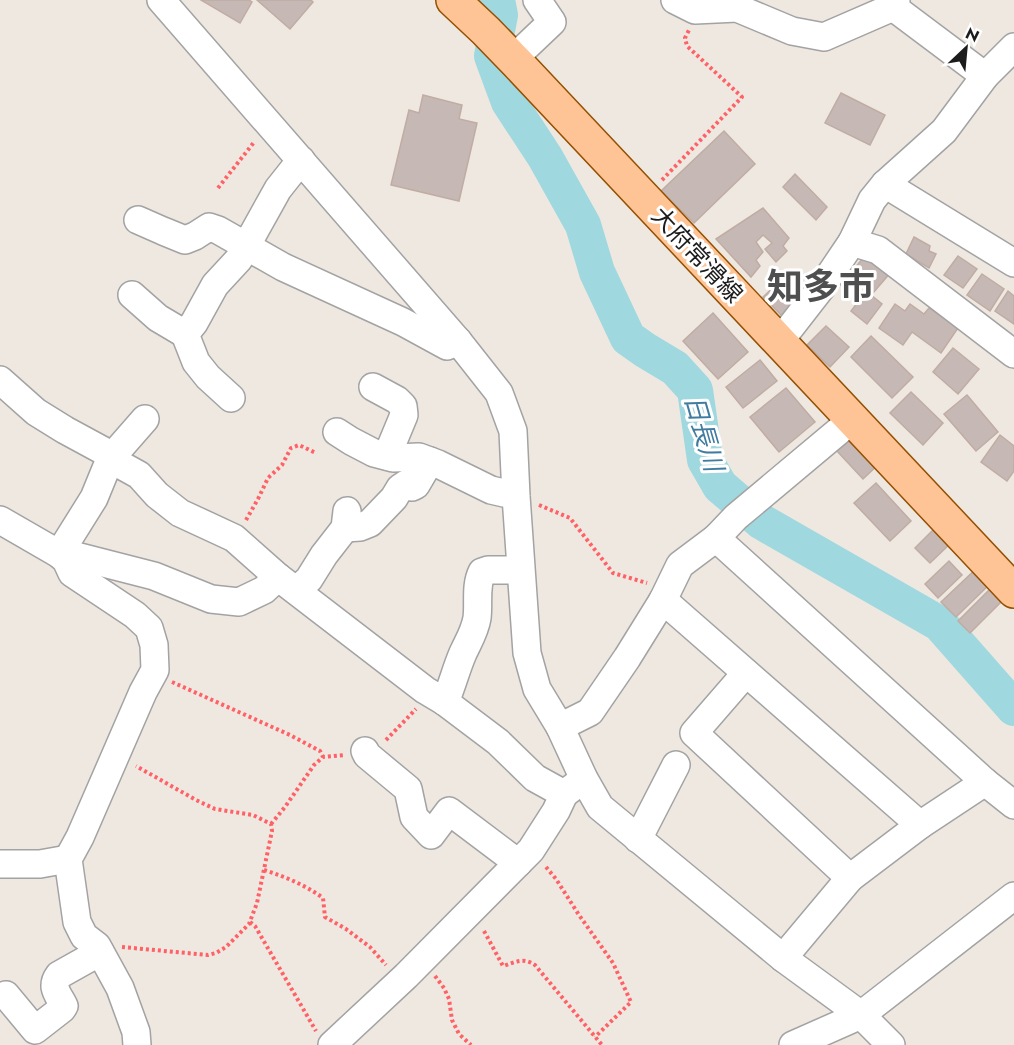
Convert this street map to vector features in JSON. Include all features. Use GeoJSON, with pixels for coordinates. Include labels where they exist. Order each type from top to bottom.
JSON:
{"type":"FeatureCollection","features":[{"type":"Feature","properties":{"kind":"main road","name":"大府常滑線"},"geometry":{"type":"LineString","coordinates":[[453,0],[501,46],[1014,591]]}},
{"type":"Feature","properties":{"kind":"street"},"geometry":{"type":"LineString","coordinates":[[161,0],[459,341],[499,393],[513,431],[515,494],[527,653],[537,689],[560,728],[574,786],[524,857],[400,982],[326,1041]]}},
{"type":"Feature","properties":{"kind":"street"},"geometry":{"type":"LineString","coordinates":[[501,46],[552,22],[537,0]]}},
{"type":"Feature","properties":{"kind":"street"},"geometry":{"type":"LineString","coordinates":[[686,5],[737,4],[792,31],[824,38],[895,4],[985,76]]}},
{"type":"Feature","properties":{"kind":"street"},"geometry":{"type":"LineString","coordinates":[[779,342],[821,288],[852,242],[872,200],[885,184],[944,131],[985,76],[1014,46]]}},
{"type":"Feature","properties":{"kind":"street"},"geometry":{"type":"LineString","coordinates":[[185,334],[194,323],[215,285],[239,259],[278,189],[302,160]]}},
{"type":"Feature","properties":{"kind":"street"},"geometry":{"type":"LineString","coordinates":[[885,184],[1014,263]]}},
{"type":"Feature","properties":{"kind":"street"},"geometry":{"type":"LineString","coordinates":[[138,219],[184,240],[208,227],[218,230],[283,267],[403,322],[447,346],[459,341]]}},
{"type":"Feature","properties":{"kind":"street"},"geometry":{"type":"LineString","coordinates":[[852,242],[878,250],[1014,354]]}},
{"type":"Feature","properties":{"kind":"street"},"geometry":{"type":"LineString","coordinates":[[132,296],[158,318],[185,334],[196,362],[208,377],[231,398]]}},
{"type":"Feature","properties":{"kind":"street"},"geometry":{"type":"LineString","coordinates":[[0,380],[36,412],[139,475],[157,495],[180,513],[234,538],[287,584],[425,690],[445,702],[498,742],[535,778],[574,786],[783,958],[861,1015],[891,1045]]}},
{"type":"Feature","properties":{"kind":"street"},"geometry":{"type":"LineString","coordinates":[[373,387],[397,400],[403,406],[404,415],[387,456]]}},
{"type":"Feature","properties":{"kind":"street"},"geometry":{"type":"LineString","coordinates":[[62,557],[94,498],[112,457],[145,419]]}},
{"type":"Feature","properties":{"kind":"street"},"geometry":{"type":"LineString","coordinates":[[560,728],[590,712],[666,595],[680,565],[716,538],[744,511],[853,419]]}},
{"type":"Feature","properties":{"kind":"street"},"geometry":{"type":"LineString","coordinates":[[337,432],[374,453],[393,458],[419,457],[491,490],[515,494]]}},
{"type":"Feature","properties":{"kind":"street"},"geometry":{"type":"LineString","coordinates":[[62,557],[76,556],[153,576],[211,599],[239,602],[264,590],[309,579],[346,520],[360,527],[370,523],[394,498],[400,488],[406,484],[412,487],[416,485],[430,461]]}},
{"type":"Feature","properties":{"kind":"street"},"geometry":{"type":"LineString","coordinates":[[0,519],[62,557],[72,573],[135,615],[149,628],[154,645],[153,673],[68,860],[77,922],[84,936],[99,949],[123,995],[136,1032],[137,1045]]}},
{"type":"Feature","properties":{"kind":"street"},"geometry":{"type":"LineString","coordinates":[[716,538],[985,782],[1014,805]]}},
{"type":"Feature","properties":{"kind":"street"},"geometry":{"type":"LineString","coordinates":[[445,702],[474,630],[477,618],[478,578],[482,572],[488,570],[520,570]]}},
{"type":"Feature","properties":{"kind":"street"},"geometry":{"type":"LineString","coordinates":[[666,595],[746,673],[920,825]]}},
{"type":"Feature","properties":{"kind":"street"},"geometry":{"type":"LineString","coordinates":[[746,673],[694,733],[850,878]]}},
{"type":"Feature","properties":{"kind":"street"},"geometry":{"type":"LineString","coordinates":[[365,751],[408,789],[414,817],[431,835],[448,811],[524,857]]}},
{"type":"Feature","properties":{"kind":"street"},"geometry":{"type":"LineString","coordinates":[[638,839],[676,765]]}},
{"type":"Feature","properties":{"kind":"street"},"geometry":{"type":"LineString","coordinates":[[783,958],[850,878],[920,825],[985,782]]}},
{"type":"Feature","properties":{"kind":"street"},"geometry":{"type":"LineString","coordinates":[[0,864],[40,864],[68,860]]}},
{"type":"Feature","properties":{"kind":"street"},"geometry":{"type":"LineString","coordinates":[[792,1045],[861,1015],[1014,896]]}},
{"type":"Feature","properties":{"kind":"street"},"geometry":{"type":"LineString","coordinates":[[6,995],[35,1030],[64,1006],[54,987],[54,981],[59,975],[99,949]]}},
{"type":"Feature","properties":{"kind":"path"},"geometry":{"type":"LineString","coordinates":[[644,198],[742,97],[687,46],[685,38],[692,25],[686,5]]}},
{"type":"Feature","properties":{"kind":"path"},"geometry":{"type":"LineString","coordinates":[[218,188],[268,123]]}},
{"type":"Feature","properties":{"kind":"path"},"geometry":{"type":"LineString","coordinates":[[234,538],[268,478],[282,465],[291,448],[299,445],[316,453]]}},
{"type":"Feature","properties":{"kind":"path"},"geometry":{"type":"LineString","coordinates":[[515,494],[570,518],[613,573],[666,595]]}},
{"type":"Feature","properties":{"kind":"path"},"geometry":{"type":"LineString","coordinates":[[153,673],[290,735],[320,751],[323,757]]}},
{"type":"Feature","properties":{"kind":"path"},"geometry":{"type":"LineString","coordinates":[[99,949],[146,948],[208,955],[226,947],[250,922],[257,903],[272,831],[271,824],[253,815],[215,809],[144,772],[116,753]]}},
{"type":"Feature","properties":{"kind":"path"},"geometry":{"type":"LineString","coordinates":[[524,857],[556,879],[613,963],[631,1002],[595,1037]]}},
{"type":"Feature","properties":{"kind":"path"},"geometry":{"type":"LineString","coordinates":[[264,870],[311,889],[323,898],[325,917],[370,947],[400,982]]}},
{"type":"Feature","properties":{"kind":"path"},"geometry":{"type":"LineString","coordinates":[[471,910],[503,966],[521,960],[528,960],[535,965],[602,1045]]}},
{"type":"Feature","properties":{"kind":"path"},"geometry":{"type":"LineString","coordinates":[[250,922],[255,926],[286,980],[326,1041]]}},
{"type":"Feature","properties":{"kind":"path"},"geometry":{"type":"LineString","coordinates":[[422,960],[444,987],[449,999],[452,1020],[459,1034],[471,1045]]}},
{"type":"Feature","properties":{"kind":"building"},"geometry":{"type":"Polygon","coordinates":[[[201,0],[249,0],[252,2],[240,23],[201,0]]]}},
{"type":"Feature","properties":{"kind":"building"},"geometry":{"type":"Polygon","coordinates":[[[257,0],[311,0],[313,2],[290,29],[257,0]]]}},
{"type":"Feature","properties":{"kind":"building"},"geometry":{"type":"Polygon","coordinates":[[[841,93],[885,115],[870,145],[825,123],[841,93]]]}},
{"type":"Feature","properties":{"kind":"building"},"geometry":{"type":"Polygon","coordinates":[[[423,95],[462,105],[459,119],[477,123],[459,201],[391,185],[409,110],[419,113],[423,95]]]}},
{"type":"Feature","properties":{"kind":"building"},"geometry":{"type":"Polygon","coordinates":[[[724,131],[755,164],[694,223],[661,191],[724,131]]]}},
{"type":"Feature","properties":{"kind":"building"},"geometry":{"type":"Polygon","coordinates":[[[795,174],[827,207],[816,220],[783,187],[795,174]]]}},
{"type":"Feature","properties":{"kind":"building"},"geometry":{"type":"Polygon","coordinates":[[[763,208],[789,238],[783,246],[787,251],[776,262],[765,249],[772,243],[763,235],[756,242],[763,252],[756,260],[760,266],[751,277],[716,239],[763,208]]]}},
{"type":"Feature","properties":{"kind":"building"},"geometry":{"type":"Polygon","coordinates":[[[914,237],[930,246],[929,251],[936,254],[929,268],[906,254],[914,237]]]}},
{"type":"Feature","properties":{"kind":"building"},"geometry":{"type":"Polygon","coordinates":[[[867,253],[891,272],[873,293],[850,274],[867,253]]]}},
{"type":"Feature","properties":{"kind":"building"},"geometry":{"type":"Polygon","coordinates":[[[958,256],[977,269],[963,288],[944,275],[958,256]]]}},
{"type":"Feature","properties":{"kind":"building"},"geometry":{"type":"Polygon","coordinates":[[[982,274],[1004,289],[990,311],[967,295],[982,274]]]}},
{"type":"Feature","properties":{"kind":"building"},"geometry":{"type":"Polygon","coordinates":[[[779,282],[799,302],[784,318],[763,297],[779,282]]]}},
{"type":"Feature","properties":{"kind":"building"},"geometry":{"type":"Polygon","coordinates":[[[866,291],[882,304],[867,324],[851,311],[866,291]]]}},
{"type":"Feature","properties":{"kind":"building"},"geometry":{"type":"Polygon","coordinates":[[[1008,291],[1014,296],[1014,324],[995,311],[1008,291]]]}},
{"type":"Feature","properties":{"kind":"building"},"geometry":{"type":"Polygon","coordinates":[[[895,304],[905,311],[910,304],[924,314],[929,308],[958,328],[941,353],[912,332],[903,345],[879,328],[895,304]]]}},
{"type":"Feature","properties":{"kind":"building"},"geometry":{"type":"Polygon","coordinates":[[[713,313],[748,352],[718,379],[683,341],[713,313]]]}},
{"type":"Feature","properties":{"kind":"building"},"geometry":{"type":"Polygon","coordinates":[[[826,326],[849,347],[830,367],[807,345],[826,326]]]}},
{"type":"Feature","properties":{"kind":"building"},"geometry":{"type":"Polygon","coordinates":[[[871,336],[913,377],[892,398],[851,357],[871,336]]]}},
{"type":"Feature","properties":{"kind":"building"},"geometry":{"type":"Polygon","coordinates":[[[953,348],[979,369],[958,394],[933,372],[953,348]]]}},
{"type":"Feature","properties":{"kind":"building"},"geometry":{"type":"Polygon","coordinates":[[[760,360],[777,381],[743,408],[726,387],[760,360]]]}},
{"type":"Feature","properties":{"kind":"building"},"geometry":{"type":"Polygon","coordinates":[[[786,388],[815,422],[779,452],[750,417],[786,388]]]}},
{"type":"Feature","properties":{"kind":"building"},"geometry":{"type":"Polygon","coordinates":[[[911,392],[943,423],[923,445],[890,413],[911,392]]]}},
{"type":"Feature","properties":{"kind":"building"},"geometry":{"type":"Polygon","coordinates":[[[967,395],[998,432],[976,451],[944,414],[967,395]]]}},
{"type":"Feature","properties":{"kind":"building"},"geometry":{"type":"Polygon","coordinates":[[[855,434],[882,461],[863,479],[837,451],[855,434]]]}},
{"type":"Feature","properties":{"kind":"building"},"geometry":{"type":"Polygon","coordinates":[[[1000,435],[1014,446],[1014,471],[1007,481],[981,462],[1000,435]]]}},
{"type":"Feature","properties":{"kind":"building"},"geometry":{"type":"Polygon","coordinates":[[[876,483],[911,521],[890,541],[854,503],[876,483]]]}},
{"type":"Feature","properties":{"kind":"building"},"geometry":{"type":"Polygon","coordinates":[[[939,524],[954,540],[930,563],[915,548],[939,524]]]}},
{"type":"Feature","properties":{"kind":"building"},"geometry":{"type":"Polygon","coordinates":[[[949,561],[962,575],[938,598],[925,584],[949,561]]]}},
{"type":"Feature","properties":{"kind":"building"},"geometry":{"type":"Polygon","coordinates":[[[979,566],[993,581],[956,617],[941,602],[979,566]]]}},
{"type":"Feature","properties":{"kind":"building"},"geometry":{"type":"Polygon","coordinates":[[[990,589],[1002,601],[970,633],[958,621],[990,589]]]}},
{"type":"Feature","properties":{"kind":"waterway","name":"日長川"},"geometry":{"type":"LineString","coordinates":[[497,0],[500,15],[492,56],[509,102],[545,157],[583,225],[597,272],[628,338],[675,368],[695,390],[705,460],[720,486],[762,522],[940,624],[1014,708]]}},
{"type":"Feature","properties":{"kind":"district","name":"知多市"},"geometry":{"type":"Point","coordinates":[821,286]}}]}
